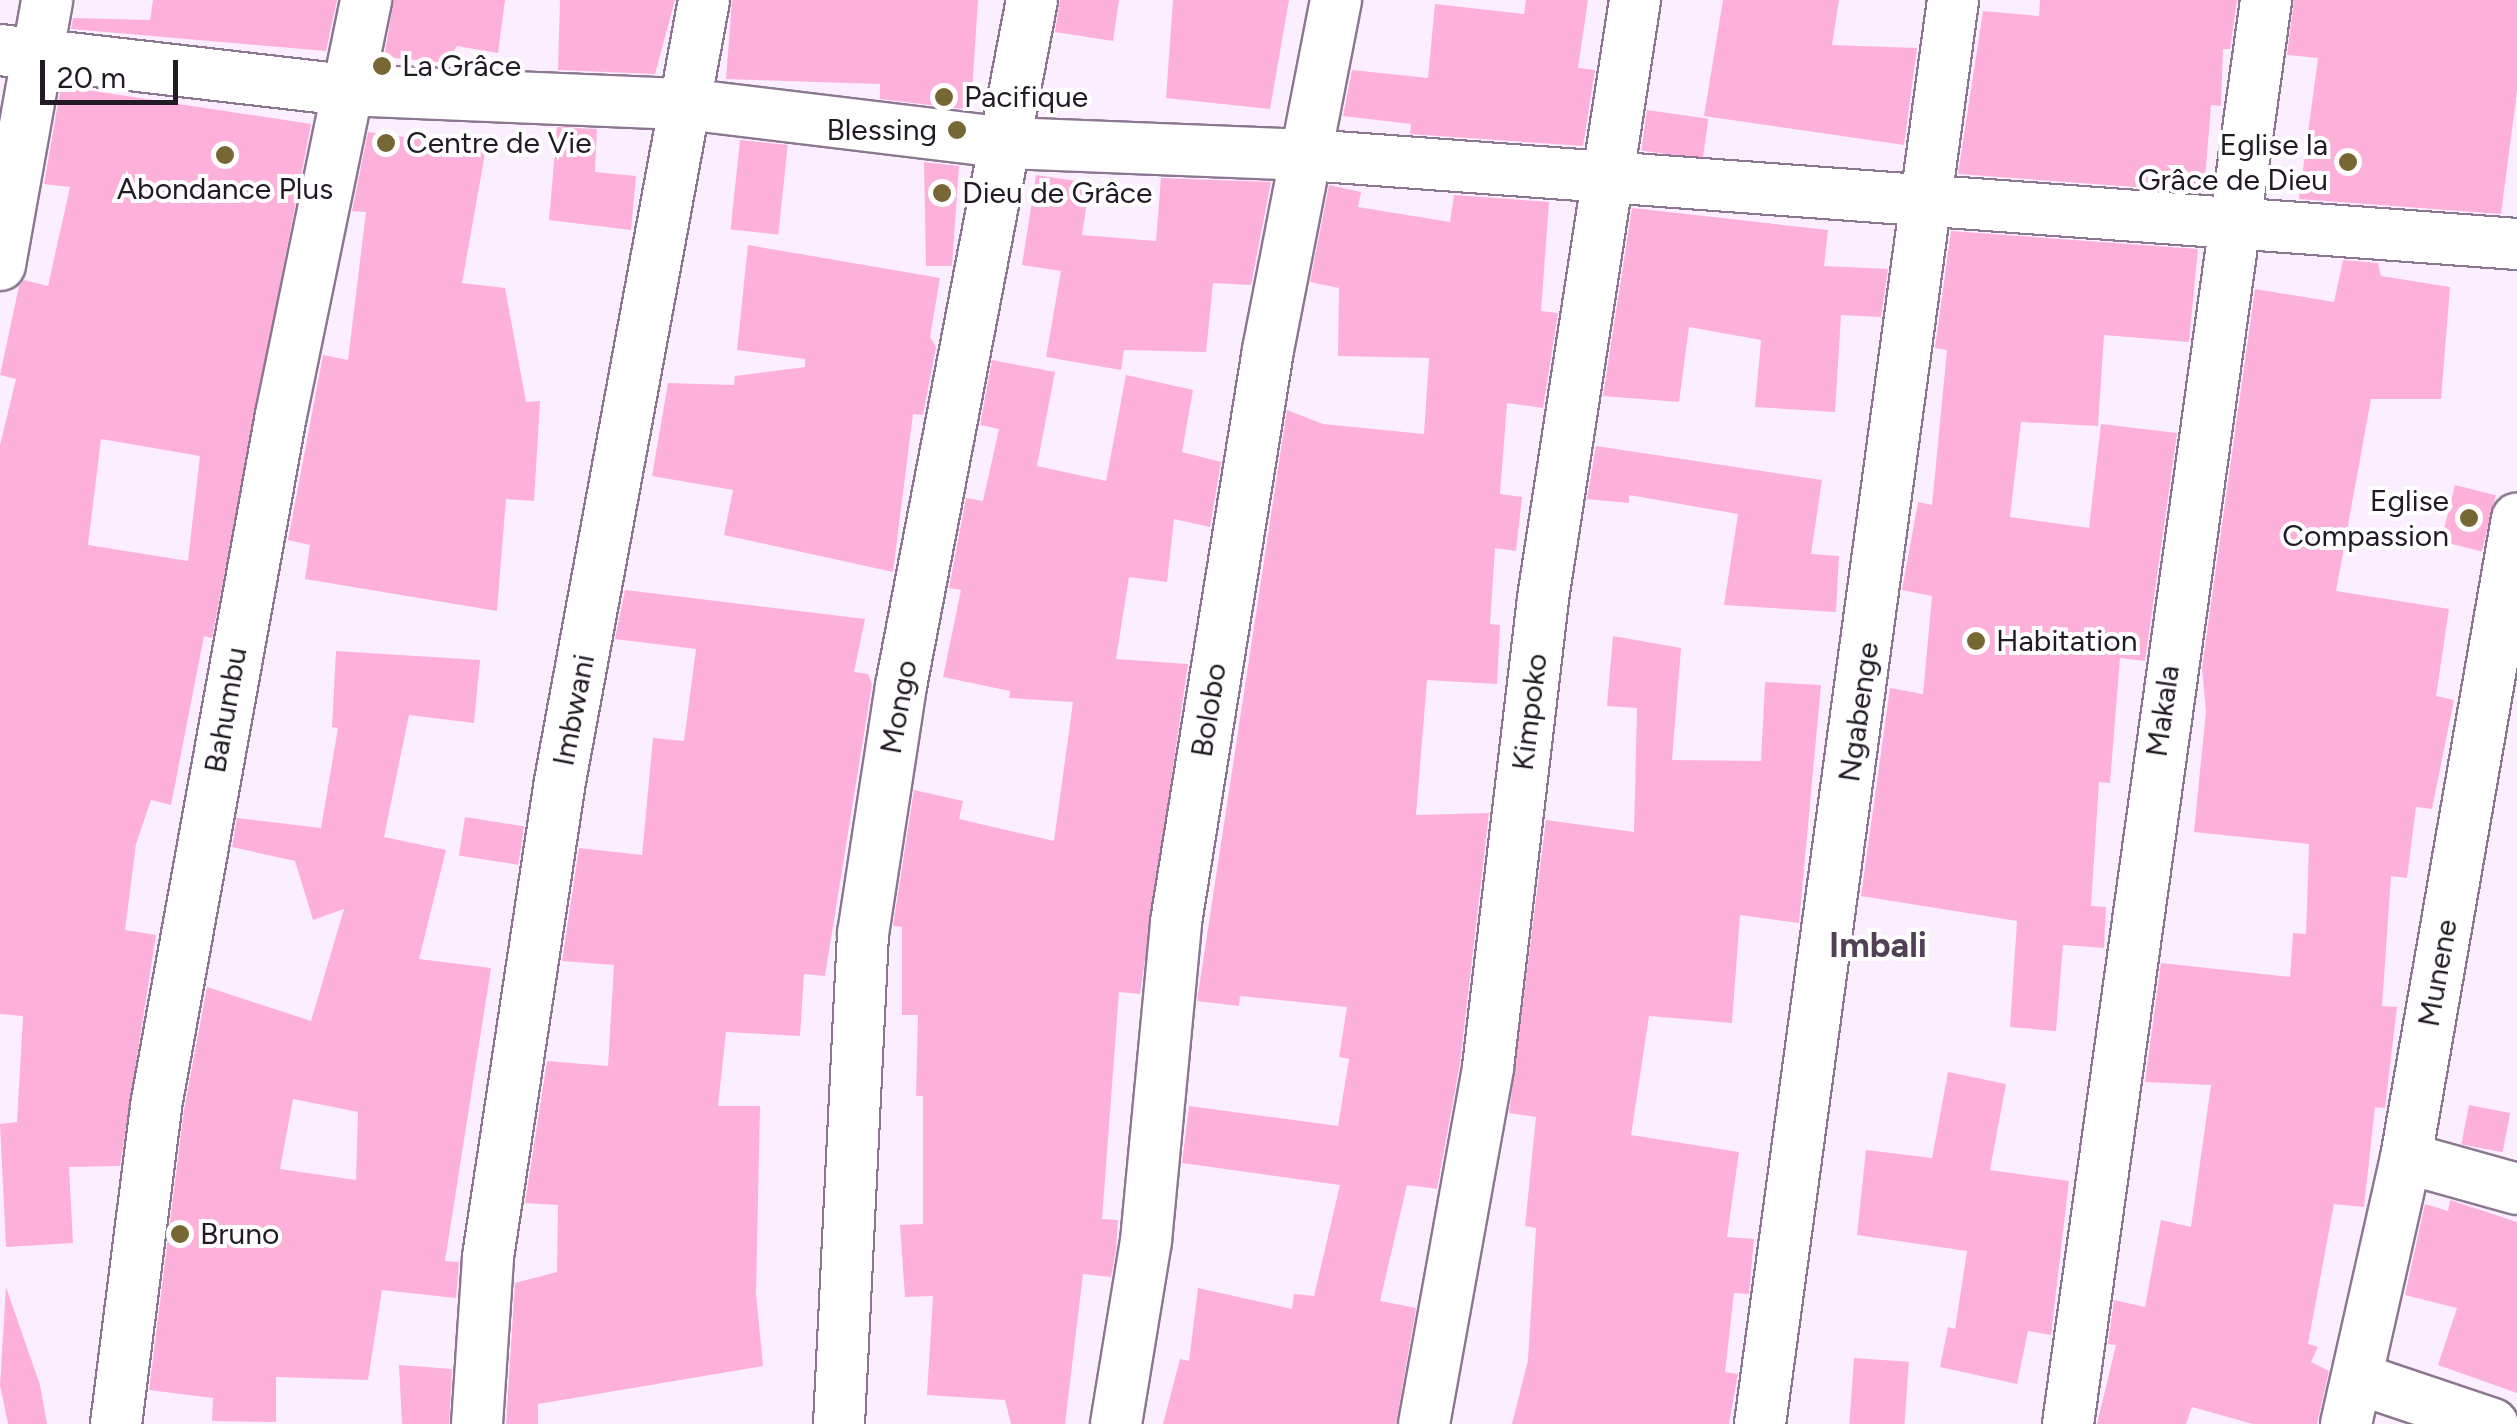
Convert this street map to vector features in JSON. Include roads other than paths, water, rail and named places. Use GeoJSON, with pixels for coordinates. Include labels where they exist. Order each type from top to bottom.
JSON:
{"type":"FeatureCollection","features":[{"type":"Feature","properties":{"kind":"street"},"geometry":{"type":"LineString","coordinates":[[0,266],[18,53],[47,0]]}},
{"type":"Feature","properties":{"kind":"street","name":"Bahumbu"},"geometry":{"type":"LineString","coordinates":[[116,1424],[159,1087],[366,0]]}},
{"type":"Feature","properties":{"kind":"street","name":"Imbwani"},"geometry":{"type":"LineString","coordinates":[[477,1424],[488,1257],[560,781],[704,0]]}},
{"type":"Feature","properties":{"kind":"street","name":"Mongo"},"geometry":{"type":"LineString","coordinates":[[839,1424],[863,934],[901,686],[1008,142],[1032,0]]}},
{"type":"Feature","properties":{"kind":"street","name":"Bolobo"},"geometry":{"type":"LineString","coordinates":[[1116,1424],[1146,1241],[1179,903],[1268,350],[1336,0]]}},
{"type":"Feature","properties":{"kind":"street","name":"Kimpoko"},"geometry":{"type":"LineString","coordinates":[[1424,1424],[1488,1067],[1543,598],[1612,177],[1635,0]]}},
{"type":"Feature","properties":{"kind":"street","name":"Ngabenge"},"geometry":{"type":"LineString","coordinates":[[1760,1424],[1930,202],[1953,0]]}},
{"type":"Feature","properties":{"kind":"street","name":"Makala"},"geometry":{"type":"LineString","coordinates":[[2068,1424],[2232,220],[2266,0]]}},
{"type":"Feature","properties":{"kind":"street"},"geometry":{"type":"LineString","coordinates":[[18,53],[347,90],[685,104],[1008,142],[1308,154],[2517,244]]}},
{"type":"Feature","properties":{"kind":"street","name":"Munene"},"geometry":{"type":"LineString","coordinates":[[2352,1402],[2406,1158],[2517,519]]}},
{"type":"Feature","properties":{"kind":"street"},"geometry":{"type":"LineString","coordinates":[[2406,1158],[2517,1189]]}},
{"type":"Feature","properties":{"kind":"street"},"geometry":{"type":"LineString","coordinates":[[2352,1402],[2493,1424]]}},
{"type":"Feature","properties":{"kind":"place","name":"La Grâce"},"geometry":{"type":"Point","coordinates":[382,66]}},
{"type":"Feature","properties":{"kind":"place","name":"Pacifique"},"geometry":{"type":"Point","coordinates":[944,97]}},
{"type":"Feature","properties":{"kind":"place","name":"Blessing"},"geometry":{"type":"Point","coordinates":[957,130]}},
{"type":"Feature","properties":{"kind":"place","name":"Centre de Vie"},"geometry":{"type":"Point","coordinates":[386,143]}},
{"type":"Feature","properties":{"kind":"place","name":"Abondance Plus"},"geometry":{"type":"Point","coordinates":[225,155]}},
{"type":"Feature","properties":{"kind":"place","name":"Eglise la Grâce de Dieu"},"geometry":{"type":"Point","coordinates":[2348,162]}},
{"type":"Feature","properties":{"kind":"place","name":"Dieu de Grâce"},"geometry":{"type":"Point","coordinates":[942,193]}},
{"type":"Feature","properties":{"kind":"place","name":"Eglise Compassion"},"geometry":{"type":"Point","coordinates":[2469,518]}},
{"type":"Feature","properties":{"kind":"place","name":"Habitation"},"geometry":{"type":"Point","coordinates":[1976,641]}},
{"type":"Feature","properties":{"kind":"place","name":"Bruno"},"geometry":{"type":"Point","coordinates":[180,1234]}},
{"type":"Feature","properties":{"kind":"district","name":"Imbali"},"geometry":{"type":"Point","coordinates":[1878,945]}}]}
